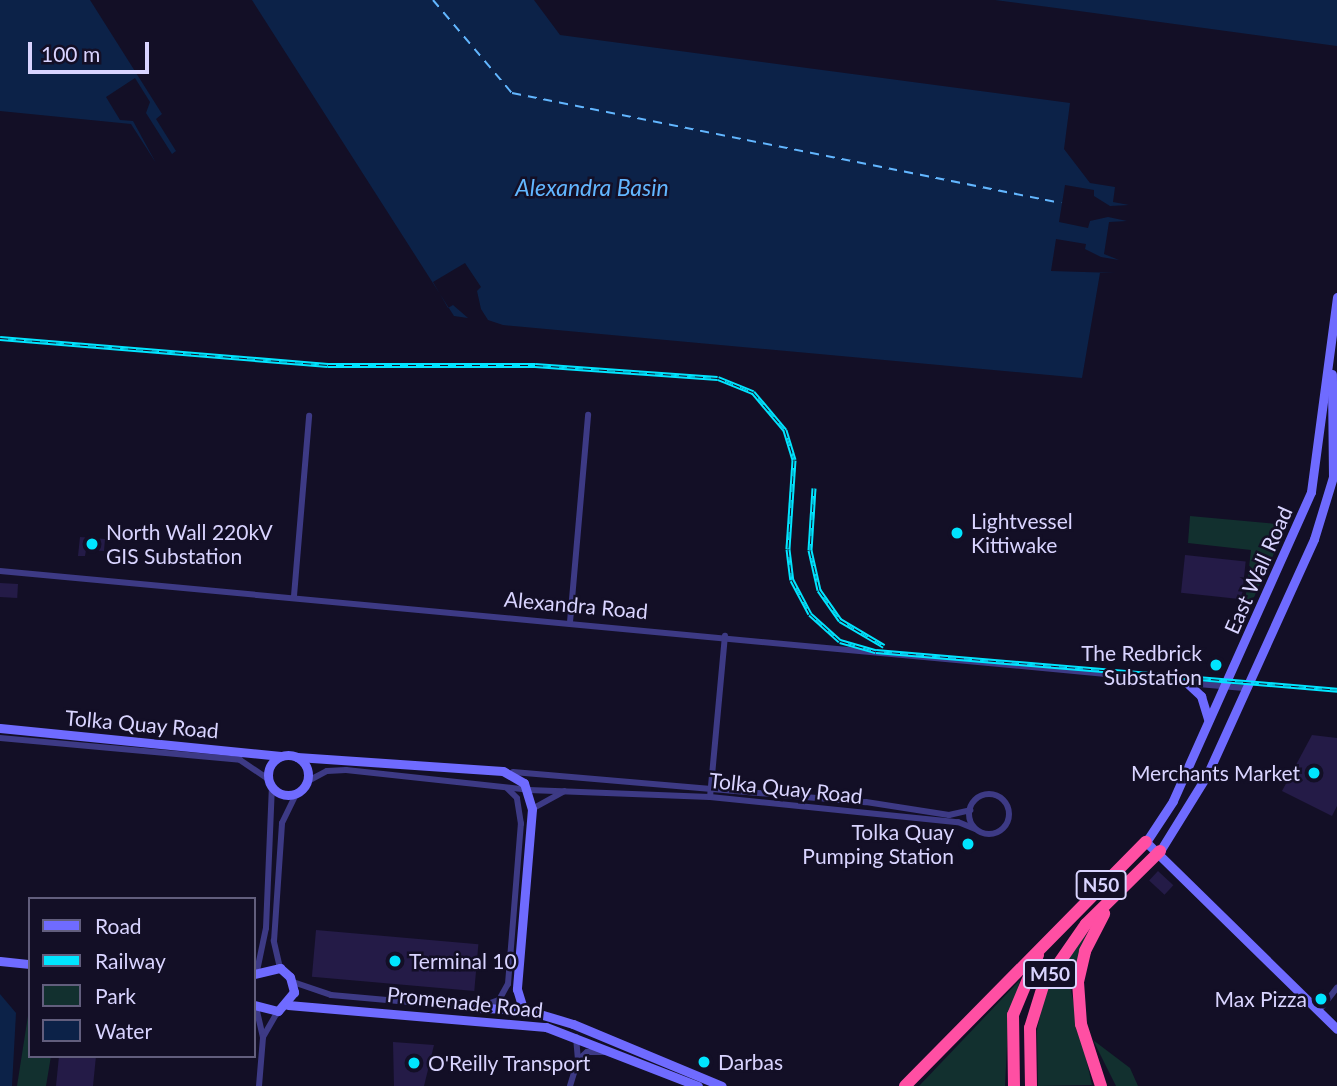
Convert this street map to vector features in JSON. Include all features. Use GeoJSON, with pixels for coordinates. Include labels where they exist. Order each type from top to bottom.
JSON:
{"type":"FeatureCollection","features":[{"type":"Feature","properties":{"kind":"highway","name":"N50"},"geometry":{"type":"LineString","coordinates":[[1056,929],[1146,842]]}},
{"type":"Feature","properties":{"kind":"highway","name":"N50"},"geometry":{"type":"LineString","coordinates":[[1124,886],[1160,851]]}},
{"type":"Feature","properties":{"kind":"highway"},"geometry":{"type":"LineString","coordinates":[[1101,1086],[1081,1024],[1078,982],[1091,936],[1124,886]]}},
{"type":"Feature","properties":{"kind":"highway","name":"M50"},"geometry":{"type":"LineString","coordinates":[[1031,1086],[1030,1028],[1042,986],[1070,943],[1124,886]]}},
{"type":"Feature","properties":{"kind":"highway"},"geometry":{"type":"LineString","coordinates":[[905,1086],[1056,929]]}},
{"type":"Feature","properties":{"kind":"highway","name":"M50"},"geometry":{"type":"LineString","coordinates":[[1014,1086],[1010,1045],[1021,987],[1056,929]]}},
{"type":"Feature","properties":{"kind":"street","name":"East Wall Road"},"geometry":{"type":"LineString","coordinates":[[1146,842],[1172,801],[1225,686],[1316,474],[1337,296]]}},
{"type":"Feature","properties":{"kind":"street","name":"East Wall Road"},"geometry":{"type":"LineString","coordinates":[[1160,851],[1201,785],[1314,539],[1335,477],[1330,359]]}},
{"type":"Feature","properties":{"kind":"street"},"geometry":{"type":"LineString","coordinates":[[569,622],[588,415]]}},
{"type":"Feature","properties":{"kind":"street"},"geometry":{"type":"LineString","coordinates":[[293,596],[309,416]]}},
{"type":"Feature","properties":{"kind":"street"},"geometry":{"type":"LineString","coordinates":[[1316,474],[1335,477]]}},
{"type":"Feature","properties":{"kind":"street","name":"Alexandra Road"},"geometry":{"type":"LineString","coordinates":[[0,571],[725,636],[1148,678]]}},
{"type":"Feature","properties":{"kind":"street"},"geometry":{"type":"LineString","coordinates":[[710,797],[725,636]]}},
{"type":"Feature","properties":{"kind":"street"},"geometry":{"type":"LineString","coordinates":[[1186,682],[1244,688]]}},
{"type":"Feature","properties":{"kind":"street"},"geometry":{"type":"LineString","coordinates":[[1186,682],[1205,701],[1207,724]]}},
{"type":"Feature","properties":{"kind":"street","name":"Tolka Quay Road"},"geometry":{"type":"LineString","coordinates":[[0,728],[281,756]]}},
{"type":"Feature","properties":{"kind":"street","name":"Tolka Quay Road"},"geometry":{"type":"LineString","coordinates":[[0,738],[240,760],[270,783]]}},
{"type":"Feature","properties":{"kind":"street"},"geometry":{"type":"LineString","coordinates":[[262,1037],[278,1011],[288,1005],[293,982],[280,968],[274,941],[280,844],[284,813],[308,781],[308,770],[297,757],[281,756],[270,767],[268,902],[256,972],[280,968]]}},
{"type":"Feature","properties":{"kind":"street","name":"Tolka Quay Road"},"geometry":{"type":"LineString","coordinates":[[297,757],[711,788],[949,815],[970,810]]}},
{"type":"Feature","properties":{"kind":"street","name":"Tolka Quay Road"},"geometry":{"type":"LineString","coordinates":[[308,781],[335,769],[529,790],[710,797],[958,822],[975,829]]}},
{"type":"Feature","properties":{"kind":"street"},"geometry":{"type":"LineString","coordinates":[[513,772],[529,790],[532,809],[517,989],[523,1009]]}},
{"type":"Feature","properties":{"kind":"street"},"geometry":{"type":"LineString","coordinates":[[591,791],[592,779]]}},
{"type":"Feature","properties":{"kind":"street"},"geometry":{"type":"LineString","coordinates":[[270,783],[296,794]]}},
{"type":"Feature","properties":{"kind":"street"},"geometry":{"type":"LineString","coordinates":[[476,1008],[499,1000],[508,984],[521,824],[517,799],[507,788]]}},
{"type":"Feature","properties":{"kind":"street"},"geometry":{"type":"LineString","coordinates":[[532,809],[552,794],[570,790]]}},
{"type":"Feature","properties":{"kind":"street"},"geometry":{"type":"LineString","coordinates":[[987,794],[1000,797],[1008,808],[1008,820],[999,831],[975,829],[970,810],[987,794]]}},
{"type":"Feature","properties":{"kind":"street"},"geometry":{"type":"LineString","coordinates":[[1146,842],[1160,851],[1337,1029]]}},
{"type":"Feature","properties":{"kind":"street"},"geometry":{"type":"LineString","coordinates":[[0,961],[28,964]]}},
{"type":"Feature","properties":{"kind":"street","name":"Promenade Road"},"geometry":{"type":"LineString","coordinates":[[293,982],[331,995],[476,1008],[523,1009],[607,1036],[722,1086]]}},
{"type":"Feature","properties":{"kind":"street"},"geometry":{"type":"LineString","coordinates":[[1318,1012],[1337,988]]}},
{"type":"Feature","properties":{"kind":"street","name":"Promenade Road"},"geometry":{"type":"LineString","coordinates":[[288,1005],[504,1021],[576,1036],[698,1086]]}},
{"type":"Feature","properties":{"kind":"street"},"geometry":{"type":"LineString","coordinates":[[256,1006],[278,1011]]}},
{"type":"Feature","properties":{"kind":"street"},"geometry":{"type":"LineString","coordinates":[[256,1010],[262,1037],[259,1086]]}},
{"type":"Feature","properties":{"kind":"street"},"geometry":{"type":"LineString","coordinates":[[570,1086],[578,1060],[576,1036]]}},
{"type":"Feature","properties":{"kind":"street"},"geometry":{"type":"LineString","coordinates":[[578,1060],[587,1052],[614,1052]]}},
{"type":"Feature","properties":{"kind":"street","name":"Promenade Road"},"geometry":{"type":"LineString","coordinates":[[671,1077],[685,1086]]}},
{"type":"Feature","properties":{"kind":"green space"},"geometry":{"type":"Polygon","coordinates":[[[1190,516],[1287,525],[1250,606],[1245,603],[1251,550],[1188,543],[1190,516]]]}},
{"type":"Feature","properties":{"kind":"green space"},"geometry":{"type":"Polygon","coordinates":[[[1087,930],[1071,991],[1092,1085],[1038,1086],[1037,1030],[1045,993],[1087,930]]]}},
{"type":"Feature","properties":{"kind":"green space"},"geometry":{"type":"Polygon","coordinates":[[[1020,980],[1008,1026],[1005,1086],[919,1086],[1020,980]]]}},
{"type":"Feature","properties":{"kind":"green space"},"geometry":{"type":"Polygon","coordinates":[[[28,1016],[28,1058],[51,1058],[46,1086],[17,1086],[28,1016]]]}},
{"type":"Feature","properties":{"kind":"green space"},"geometry":{"type":"Polygon","coordinates":[[[1093,1040],[1130,1068],[1138,1086],[1116,1086],[1093,1040]]]}},
{"type":"Feature","properties":{"kind":"water"},"geometry":{"type":"Polygon","coordinates":[[[0,0],[90,0],[162,114],[156,119],[176,151],[172,154],[146,113],[150,102],[135,78],[106,97],[120,120],[133,121],[156,163],[131,124],[0,111],[0,0]]]}},
{"type":"Feature","properties":{"kind":"water","name":"Alexandra Basin"},"geometry":{"type":"Polygon","coordinates":[[[252,0],[534,0],[560,35],[1070,103],[1064,149],[1090,183],[1115,187],[1113,202],[1129,205],[1110,206],[1094,196],[1094,190],[1065,185],[1059,222],[1088,228],[1090,221],[1108,217],[1127,221],[1109,222],[1104,254],[1119,260],[1101,257],[1085,249],[1086,244],[1056,239],[1051,271],[1116,273],[1100,273],[1082,378],[503,325],[488,320],[481,309],[477,291],[481,287],[465,263],[433,282],[440,294],[252,0]]]}},
{"type":"Feature","properties":{"kind":"water"},"geometry":{"type":"Polygon","coordinates":[[[995,0],[1337,0],[1337,46],[1079,11],[995,0]]]}},
{"type":"Feature","properties":{"kind":"water"},"geometry":{"type":"Polygon","coordinates":[[[453,305],[468,318],[454,316],[449,308],[453,305]]]}},
{"type":"Feature","properties":{"kind":"water"},"geometry":{"type":"Polygon","coordinates":[[[0,994],[16,1013],[12,1086],[0,1086],[0,994]]]}},
{"type":"Feature","properties":{"kind":"building","name":"North Wall 220kV GIS Substation"},"geometry":{"type":"Polygon","coordinates":[[[80,537],[105,539],[104,551],[86,550],[85,556],[78,556],[80,537]]]}},
{"type":"Feature","properties":{"kind":"building"},"geometry":{"type":"Polygon","coordinates":[[[1185,555],[1246,561],[1242,599],[1181,593],[1185,555]]]}},
{"type":"Feature","properties":{"kind":"building"},"geometry":{"type":"Polygon","coordinates":[[[0,583],[18,584],[17,598],[0,597],[0,583]]]}},
{"type":"Feature","properties":{"kind":"building","name":"Merchants Market"},"geometry":{"type":"Polygon","coordinates":[[[1312,735],[1337,738],[1337,806],[1332,816],[1282,791],[1312,735]]]}},
{"type":"Feature","properties":{"kind":"building"},"geometry":{"type":"Polygon","coordinates":[[[1158,871],[1173,885],[1164,895],[1149,881],[1158,871]]]}},
{"type":"Feature","properties":{"kind":"building","name":"Terminal 10"},"geometry":{"type":"Polygon","coordinates":[[[316,930],[478,944],[474,991],[312,977],[316,930]]]}},
{"type":"Feature","properties":{"kind":"building","name":"O'Reilly Transport"},"geometry":{"type":"Polygon","coordinates":[[[393,1042],[434,1045],[424,1086],[394,1086],[393,1042]]]}},
{"type":"Feature","properties":{"kind":"building"},"geometry":{"type":"Polygon","coordinates":[[[59,1058],[96,1058],[93,1086],[56,1086],[59,1058]]]}},
{"type":"Feature","properties":{"kind":"ferry route"},"geometry":{"type":"LineString","coordinates":[[433,0],[512,93],[1061,203]]}},
{"type":"Feature","properties":{"kind":"railway"},"geometry":{"type":"LineString","coordinates":[[0,338],[328,365],[535,365],[718,378],[753,392],[785,430],[794,460],[788,549],[792,580],[810,614],[840,641],[876,651],[1337,690]]}},
{"type":"Feature","properties":{"kind":"railway"},"geometry":{"type":"LineString","coordinates":[[814,488],[810,550],[819,590],[840,620],[884,646]]}},
{"type":"Feature","properties":{"kind":"place","name":"Lightvessel Kittiwake"},"geometry":{"type":"Point","coordinates":[957,533]}},
{"type":"Feature","properties":{"kind":"place","name":"North Wall 220kV GIS Substation"},"geometry":{"type":"Point","coordinates":[92,544]}},
{"type":"Feature","properties":{"kind":"place","name":"The Redbrick Substation"},"geometry":{"type":"Point","coordinates":[1216,665]}},
{"type":"Feature","properties":{"kind":"place","name":"Merchants Market"},"geometry":{"type":"Point","coordinates":[1314,773]}},
{"type":"Feature","properties":{"kind":"place","name":"Tolka Quay Pumping Station"},"geometry":{"type":"Point","coordinates":[968,844]}},
{"type":"Feature","properties":{"kind":"place","name":"Terminal 10"},"geometry":{"type":"Point","coordinates":[395,961]}},
{"type":"Feature","properties":{"kind":"place","name":"Max Pizza"},"geometry":{"type":"Point","coordinates":[1321,999]}},
{"type":"Feature","properties":{"kind":"place","name":"Darbas"},"geometry":{"type":"Point","coordinates":[704,1062]}},
{"type":"Feature","properties":{"kind":"place","name":"O'Reilly Transport"},"geometry":{"type":"Point","coordinates":[414,1063]}}]}
